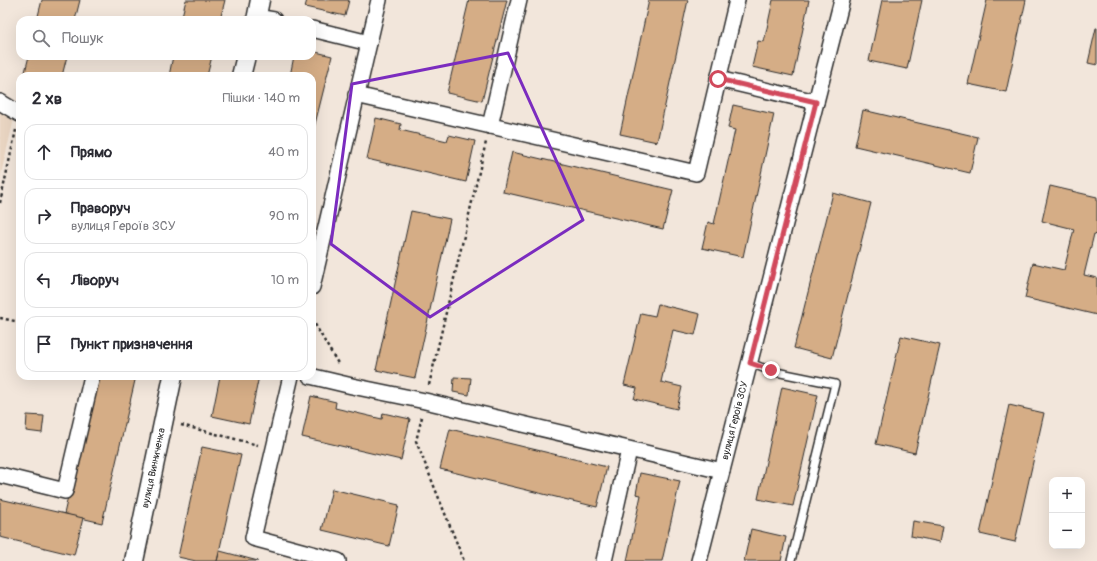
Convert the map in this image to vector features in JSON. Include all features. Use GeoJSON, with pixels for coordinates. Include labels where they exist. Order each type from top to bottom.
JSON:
{"type":"FeatureCollection","features":[{"type":"Feature","properties":{"kind":"street"},"geometry":{"type":"LineString","coordinates":[[316,270],[378,0]]}},
{"type":"Feature","properties":{"kind":"street"},"geometry":{"type":"LineString","coordinates":[[490,126],[519,0]]}},
{"type":"Feature","properties":{"kind":"street"},"geometry":{"type":"LineString","coordinates":[[356,95],[696,173],[737,0]]}},
{"type":"Feature","properties":{"kind":"street","name":"вулиця Героїв ЗСУ"},"geometry":{"type":"LineString","coordinates":[[699,561],[842,0]]}},
{"type":"Feature","properties":{"kind":"street"},"geometry":{"type":"LineString","coordinates":[[316,30],[369,43]]}},
{"type":"Feature","properties":{"kind":"street"},"geometry":{"type":"LineString","coordinates":[[242,72],[245,60]]}},
{"type":"Feature","properties":{"kind":"street"},"geometry":{"type":"LineString","coordinates":[[718,79],[816,102]]}},
{"type":"Feature","properties":{"kind":"street"},"geometry":{"type":"LineString","coordinates":[[0,102],[16,112]]}},
{"type":"Feature","properties":{"kind":"street"},"geometry":{"type":"LineString","coordinates":[[316,377],[425,401],[722,471]]}},
{"type":"Feature","properties":{"kind":"street"},"geometry":{"type":"LineString","coordinates":[[0,475],[65,491],[91,380]]}},
{"type":"Feature","properties":{"kind":"street","name":"вулиця Винниченка"},"geometry":{"type":"LineString","coordinates":[[134,561],[172,380]]}},
{"type":"Feature","properties":{"kind":"street"},"geometry":{"type":"LineString","coordinates":[[290,380],[253,538],[338,561]]}},
{"type":"Feature","properties":{"kind":"street"},"geometry":{"type":"LineString","coordinates":[[604,561],[628,450]]}},
{"type":"Feature","properties":{"kind":"lane"},"geometry":{"type":"LineString","coordinates":[[750,363],[771,370],[835,384],[791,561]]}},
{"type":"Feature","properties":{"kind":"path"},"geometry":{"type":"LineString","coordinates":[[464,561],[416,441],[490,126]]}},
{"type":"Feature","properties":{"kind":"path"},"geometry":{"type":"LineString","coordinates":[[0,203],[16,132]]}},
{"type":"Feature","properties":{"kind":"path"},"geometry":{"type":"LineString","coordinates":[[0,318],[16,321]]}},
{"type":"Feature","properties":{"kind":"path"},"geometry":{"type":"LineString","coordinates":[[316,327],[352,386]]}},
{"type":"Feature","properties":{"kind":"path"},"geometry":{"type":"LineString","coordinates":[[179,425],[274,449]]}},
{"type":"Feature","properties":{"kind":"highlighted area"},"geometry":{"type":"Polygon","coordinates":[[[508,53],[583,220],[430,317],[331,244],[352,84],[508,53]]]}},
{"type":"Feature","properties":{"kind":"shaded area"},"geometry":{"type":"Polygon","coordinates":[[[0,103],[14,119],[0,178],[0,103]]]}},
{"type":"Feature","properties":{"kind":"building"},"geometry":{"type":"Polygon","coordinates":[[[42,0],[80,0],[76,16],[38,16],[42,0]]]}},
{"type":"Feature","properties":{"kind":"building"},"geometry":{"type":"Polygon","coordinates":[[[186,0],[225,0],[221,16],[182,16],[186,0]]]}},
{"type":"Feature","properties":{"kind":"building"},"geometry":{"type":"Polygon","coordinates":[[[307,0],[349,0],[345,16],[305,7],[307,0]]]}},
{"type":"Feature","properties":{"kind":"building"},"geometry":{"type":"Polygon","coordinates":[[[469,0],[507,0],[482,101],[447,93],[469,0]]]}},
{"type":"Feature","properties":{"kind":"building"},"geometry":{"type":"Polygon","coordinates":[[[649,0],[688,0],[657,142],[620,134],[649,0]]]}},
{"type":"Feature","properties":{"kind":"building"},"geometry":{"type":"Polygon","coordinates":[[[773,0],[809,0],[793,76],[752,67],[758,41],[764,42],[773,0]]]}},
{"type":"Feature","properties":{"kind":"building"},"geometry":{"type":"Polygon","coordinates":[[[882,0],[922,0],[907,69],[869,61],[882,0]]]}},
{"type":"Feature","properties":{"kind":"building"},"geometry":{"type":"Polygon","coordinates":[[[987,0],[1026,0],[1006,92],[968,84],[987,0]]]}},
{"type":"Feature","properties":{"kind":"building"},"geometry":{"type":"Polygon","coordinates":[[[1097,28],[1097,65],[1088,63],[1097,28]]]}},
{"type":"Feature","properties":{"kind":"building"},"geometry":{"type":"Polygon","coordinates":[[[316,52],[332,56],[316,120],[316,72],[291,72],[293,60],[316,60],[316,52]]]}},
{"type":"Feature","properties":{"kind":"building"},"geometry":{"type":"Polygon","coordinates":[[[28,60],[66,60],[63,72],[25,72],[28,60]]]}},
{"type":"Feature","properties":{"kind":"building"},"geometry":{"type":"Polygon","coordinates":[[[172,60],[211,60],[208,72],[170,72],[172,60]]]}},
{"type":"Feature","properties":{"kind":"building"},"geometry":{"type":"Polygon","coordinates":[[[733,105],[774,114],[743,257],[702,248],[708,222],[714,224],[735,130],[728,128],[733,105]]]}},
{"type":"Feature","properties":{"kind":"building"},"geometry":{"type":"Polygon","coordinates":[[[863,110],[978,137],[970,173],[855,146],[863,110]]]}},
{"type":"Feature","properties":{"kind":"building"},"geometry":{"type":"Polygon","coordinates":[[[376,118],[401,124],[400,130],[447,141],[449,135],[475,141],[466,182],[367,159],[376,118]]]}},
{"type":"Feature","properties":{"kind":"building"},"geometry":{"type":"Polygon","coordinates":[[[512,152],[673,190],[663,229],[503,192],[512,152]]]}},
{"type":"Feature","properties":{"kind":"building"},"geometry":{"type":"Polygon","coordinates":[[[1050,186],[1097,197],[1097,235],[1094,234],[1084,275],[1097,278],[1097,315],[1025,298],[1033,263],[1064,270],[1074,229],[1042,221],[1050,186]]]}},
{"type":"Feature","properties":{"kind":"building"},"geometry":{"type":"Polygon","coordinates":[[[833,193],[871,203],[832,358],[794,348],[833,193]]]}},
{"type":"Feature","properties":{"kind":"building"},"geometry":{"type":"Polygon","coordinates":[[[411,211],[450,219],[415,378],[376,370],[411,211]]]}},
{"type":"Feature","properties":{"kind":"building"},"geometry":{"type":"Polygon","coordinates":[[[658,304],[700,314],[695,335],[673,330],[661,382],[682,387],[677,409],[634,399],[637,388],[624,385],[641,313],[655,316],[658,304]]]}},
{"type":"Feature","properties":{"kind":"building"},"geometry":{"type":"Polygon","coordinates":[[[901,336],[940,345],[915,453],[876,444],[901,336]]]}},
{"type":"Feature","properties":{"kind":"building"},"geometry":{"type":"Polygon","coordinates":[[[454,377],[471,378],[469,395],[453,392],[454,377]]]}},
{"type":"Feature","properties":{"kind":"building"},"geometry":{"type":"Polygon","coordinates":[[[95,380],[135,380],[102,523],[64,514],[95,380]]]}},
{"type":"Feature","properties":{"kind":"building"},"geometry":{"type":"Polygon","coordinates":[[[219,380],[258,380],[249,424],[212,416],[219,380]]]}},
{"type":"Feature","properties":{"kind":"building"},"geometry":{"type":"Polygon","coordinates":[[[782,387],[818,395],[793,506],[758,499],[782,387]]]}},
{"type":"Feature","properties":{"kind":"building"},"geometry":{"type":"Polygon","coordinates":[[[311,396],[336,402],[335,408],[382,419],[383,413],[410,419],[401,460],[302,437],[311,396]]]}},
{"type":"Feature","properties":{"kind":"building"},"geometry":{"type":"Polygon","coordinates":[[[1009,405],[1044,413],[1015,542],[980,534],[1009,405]]]}},
{"type":"Feature","properties":{"kind":"building"},"geometry":{"type":"Polygon","coordinates":[[[27,415],[44,416],[42,433],[26,431],[27,415]]]}},
{"type":"Feature","properties":{"kind":"building"},"geometry":{"type":"Polygon","coordinates":[[[450,429],[607,467],[597,507],[440,469],[450,429]]]}},
{"type":"Feature","properties":{"kind":"building"},"geometry":{"type":"Polygon","coordinates":[[[202,447],[241,455],[217,561],[196,561],[178,557],[202,447]]]}},
{"type":"Feature","properties":{"kind":"building"},"geometry":{"type":"Polygon","coordinates":[[[640,473],[680,481],[662,561],[627,561],[641,495],[636,494],[640,473]]]}},
{"type":"Feature","properties":{"kind":"building"},"geometry":{"type":"Polygon","coordinates":[[[332,489],[399,505],[389,546],[322,530],[332,489]]]}},
{"type":"Feature","properties":{"kind":"building"},"geometry":{"type":"Polygon","coordinates":[[[0,499],[83,518],[74,555],[0,537],[0,499]]]}},
{"type":"Feature","properties":{"kind":"building"},"geometry":{"type":"Polygon","coordinates":[[[913,521],[943,526],[940,542],[911,536],[913,521]]]}},
{"type":"Feature","properties":{"kind":"building"},"geometry":{"type":"Polygon","coordinates":[[[751,529],[786,537],[781,561],[744,561],[751,529]]]}},
{"type":"Feature","properties":{"kind":"building"},"geometry":{"type":"Polygon","coordinates":[[[220,551],[258,561],[217,561],[220,551]]]}},
{"type":"Feature","properties":{"kind":"route"},"geometry":{"type":"LineString","coordinates":[[718,79],[816,102],[750,363],[771,370]]}}]}
